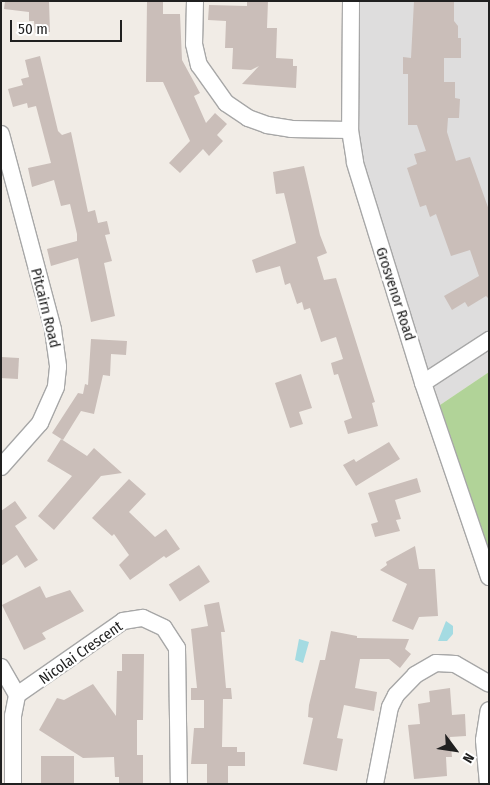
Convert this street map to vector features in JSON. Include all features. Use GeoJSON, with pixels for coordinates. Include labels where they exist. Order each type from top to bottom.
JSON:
{"type":"FeatureCollection","features":[{"type":"Feature","properties":{"kind":"street"},"geometry":{"type":"LineString","coordinates":[[195,1],[194,44],[199,65],[226,103],[248,118],[267,125],[291,129],[350,130]]}},
{"type":"Feature","properties":{"kind":"street","name":"Grosvenor Road"},"geometry":{"type":"LineString","coordinates":[[351,1],[350,130],[365,201],[423,383],[489,577]]}},
{"type":"Feature","properties":{"kind":"street","name":"Pitcairn Road"},"geometry":{"type":"LineString","coordinates":[[1,134],[53,330],[58,367],[56,387],[40,424],[1,467]]}},
{"type":"Feature","properties":{"kind":"street"},"geometry":{"type":"LineString","coordinates":[[423,383],[489,340]]}},
{"type":"Feature","properties":{"kind":"street","name":"Nicolai Crescent"},"geometry":{"type":"LineString","coordinates":[[17,695],[123,622],[143,618],[153,621],[168,632],[177,648],[179,784]]}},
{"type":"Feature","properties":{"kind":"street"},"geometry":{"type":"LineString","coordinates":[[375,784],[390,708],[396,695],[415,674],[436,663],[456,664],[489,684]]}},
{"type":"Feature","properties":{"kind":"street"},"geometry":{"type":"LineString","coordinates":[[1,667],[17,695],[13,716],[13,784]]}},
{"type":"Feature","properties":{"kind":"street"},"geometry":{"type":"LineString","coordinates":[[488,784],[484,731],[489,710]]}},
{"type":"Feature","properties":{"kind":"shaded area"},"geometry":{"type":"Polygon","coordinates":[[[355,1],[489,1],[489,372],[440,405],[354,154],[355,1]]]}},
{"type":"Feature","properties":{"kind":"green space"},"geometry":{"type":"Polygon","coordinates":[[[489,372],[489,552],[440,405],[489,372]]]}},
{"type":"Feature","properties":{"kind":"water"},"geometry":{"type":"Polygon","coordinates":[[[446,621],[453,626],[453,634],[447,641],[438,641],[446,621]]]}},
{"type":"Feature","properties":{"kind":"water"},"geometry":{"type":"Polygon","coordinates":[[[299,639],[309,642],[303,663],[295,660],[299,639]]]}},
{"type":"Feature","properties":{"kind":"building"},"geometry":{"type":"Polygon","coordinates":[[[5,1],[49,1],[50,32],[35,33],[34,21],[29,21],[29,12],[4,9],[5,1]]]}},
{"type":"Feature","properties":{"kind":"building"},"geometry":{"type":"Polygon","coordinates":[[[147,1],[163,1],[163,14],[180,14],[182,60],[200,93],[194,96],[206,123],[215,113],[227,124],[217,135],[223,141],[209,156],[203,149],[180,173],[169,163],[190,141],[163,82],[146,82],[147,1]]]}},
{"type":"Feature","properties":{"kind":"building"},"geometry":{"type":"Polygon","coordinates":[[[247,1],[268,1],[267,28],[277,28],[276,58],[293,59],[293,66],[297,66],[296,88],[242,84],[259,66],[251,70],[232,69],[233,48],[225,48],[226,21],[208,20],[209,5],[247,6],[247,1]]]}},
{"type":"Feature","properties":{"kind":"building"},"geometry":{"type":"Polygon","coordinates":[[[414,1],[454,1],[454,21],[458,26],[458,38],[461,38],[461,58],[444,58],[444,82],[455,82],[455,98],[460,99],[459,118],[448,118],[447,132],[456,161],[470,157],[489,210],[489,299],[486,296],[468,307],[465,302],[452,310],[444,296],[479,276],[470,250],[451,256],[436,214],[430,217],[426,205],[420,207],[407,168],[417,164],[414,154],[426,151],[417,125],[408,125],[408,74],[403,74],[403,57],[411,58],[414,1]]]}},
{"type":"Feature","properties":{"kind":"building"},"geometry":{"type":"Polygon","coordinates":[[[40,56],[58,131],[62,135],[71,132],[88,212],[95,210],[98,223],[107,221],[110,234],[105,235],[112,261],[104,263],[115,316],[91,322],[78,258],[51,266],[47,249],[77,241],[77,234],[70,204],[61,206],[54,180],[32,187],[28,168],[51,163],[36,106],[28,108],[27,103],[13,107],[8,89],[23,85],[21,79],[29,77],[25,60],[40,56]]]}},
{"type":"Feature","properties":{"kind":"building"},"geometry":{"type":"Polygon","coordinates":[[[304,166],[320,235],[327,253],[317,257],[324,280],[336,278],[375,402],[372,403],[378,426],[348,434],[344,421],[352,418],[338,374],[334,375],[331,363],[343,359],[336,337],[321,342],[310,308],[304,310],[302,302],[297,304],[290,283],[285,285],[280,266],[256,273],[252,260],[296,243],[284,193],[276,194],[273,172],[304,166]]]}},
{"type":"Feature","properties":{"kind":"building"},"geometry":{"type":"Polygon","coordinates":[[[91,339],[127,341],[126,355],[111,354],[110,376],[103,375],[94,414],[81,411],[63,440],[52,433],[78,393],[83,394],[85,384],[88,385],[91,339]]]}},
{"type":"Feature","properties":{"kind":"building"},"geometry":{"type":"Polygon","coordinates":[[[1,357],[19,358],[18,379],[1,378],[1,357]]]}},
{"type":"Feature","properties":{"kind":"building"},"geometry":{"type":"Polygon","coordinates":[[[301,374],[312,408],[299,412],[303,424],[290,428],[275,383],[301,374]]]}},
{"type":"Feature","properties":{"kind":"building"},"geometry":{"type":"Polygon","coordinates":[[[61,439],[87,456],[94,448],[122,473],[101,476],[54,530],[38,516],[72,476],[47,461],[61,439]]]}},
{"type":"Feature","properties":{"kind":"building"},"geometry":{"type":"Polygon","coordinates":[[[389,442],[400,459],[356,486],[343,465],[354,459],[356,462],[389,442]]]}},
{"type":"Feature","properties":{"kind":"building"},"geometry":{"type":"Polygon","coordinates":[[[417,478],[421,492],[395,500],[401,519],[396,520],[400,531],[375,537],[371,524],[378,522],[368,493],[417,478]]]}},
{"type":"Feature","properties":{"kind":"building"},"geometry":{"type":"Polygon","coordinates":[[[129,479],[146,494],[129,512],[155,537],[166,529],[180,549],[166,558],[164,556],[130,580],[119,565],[129,555],[114,534],[112,536],[92,518],[129,479]]]}},
{"type":"Feature","properties":{"kind":"building"},"geometry":{"type":"Polygon","coordinates":[[[15,501],[27,518],[15,526],[38,560],[25,568],[17,555],[1,566],[1,511],[15,501]]]}},
{"type":"Feature","properties":{"kind":"building"},"geometry":{"type":"Polygon","coordinates":[[[415,546],[419,569],[435,569],[438,616],[419,617],[413,630],[392,621],[407,584],[380,570],[387,565],[386,562],[415,546]]]}},
{"type":"Feature","properties":{"kind":"building"},"geometry":{"type":"Polygon","coordinates":[[[199,565],[210,582],[180,601],[169,585],[199,565]]]}},
{"type":"Feature","properties":{"kind":"building"},"geometry":{"type":"Polygon","coordinates":[[[40,586],[46,598],[70,590],[84,611],[42,633],[46,639],[24,650],[2,605],[40,586]]]}},
{"type":"Feature","properties":{"kind":"building"},"geometry":{"type":"Polygon","coordinates":[[[219,602],[225,632],[221,632],[226,688],[231,688],[232,699],[223,699],[222,747],[237,747],[237,752],[245,752],[245,766],[228,766],[228,784],[207,784],[207,764],[191,764],[194,728],[204,728],[204,700],[191,700],[191,688],[197,688],[191,629],[208,626],[204,605],[219,602]]]}},
{"type":"Feature","properties":{"kind":"building"},"geometry":{"type":"Polygon","coordinates":[[[331,631],[357,636],[357,638],[409,639],[405,649],[411,654],[400,668],[389,659],[360,659],[355,688],[377,692],[374,711],[344,705],[337,738],[343,739],[337,771],[303,764],[313,718],[308,717],[309,705],[320,660],[325,660],[331,631]]]}},
{"type":"Feature","properties":{"kind":"building"},"geometry":{"type":"Polygon","coordinates":[[[122,654],[144,654],[143,720],[137,720],[137,755],[143,755],[143,784],[119,784],[119,777],[115,777],[114,757],[83,758],[39,730],[57,698],[64,700],[93,684],[116,716],[117,671],[122,671],[122,654]]]}},
{"type":"Feature","properties":{"kind":"building"},"geometry":{"type":"Polygon","coordinates":[[[450,688],[452,715],[465,714],[466,736],[450,737],[452,757],[446,757],[447,776],[414,779],[408,725],[420,724],[418,704],[430,702],[429,691],[450,688]]]}},
{"type":"Feature","properties":{"kind":"building"},"geometry":{"type":"Polygon","coordinates":[[[41,756],[74,756],[74,784],[41,784],[41,756]]]}}]}
